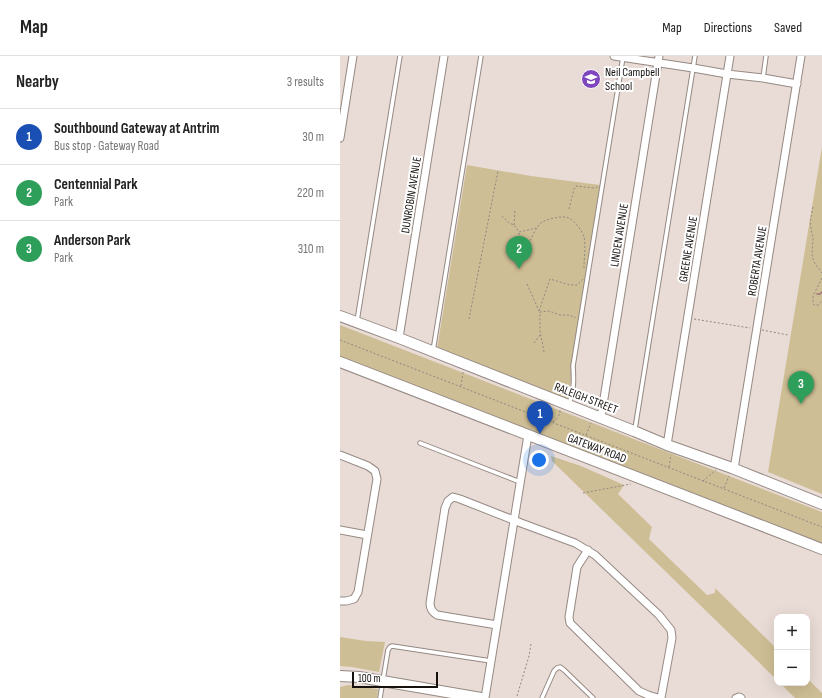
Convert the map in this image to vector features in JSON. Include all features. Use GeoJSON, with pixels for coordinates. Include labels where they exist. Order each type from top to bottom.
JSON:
{"type":"FeatureCollection","features":[{"type":"Feature","properties":{"kind":"street"},"geometry":{"type":"LineString","coordinates":[[340,138],[353,56]]}},
{"type":"Feature","properties":{"kind":"street","name":"DUNROBIN AVENUE"},"geometry":{"type":"LineString","coordinates":[[399,338],[444,56]]}},
{"type":"Feature","properties":{"kind":"street"},"geometry":{"type":"LineString","coordinates":[[614,56],[659,60],[727,74],[797,84]]}},
{"type":"Feature","properties":{"kind":"street","name":"GREENE AVENUE"},"geometry":{"type":"LineString","coordinates":[[670,446],[730,56]]}},
{"type":"Feature","properties":{"kind":"street","name":"ROBERTA AVENUE"},"geometry":{"type":"LineString","coordinates":[[730,468],[802,56]]}},
{"type":"Feature","properties":{"kind":"street","name":"LINDEN AVENUE"},"geometry":{"type":"LineString","coordinates":[[597,418],[659,60]]}},
{"type":"Feature","properties":{"kind":"street","name":"RALEIGH STREET"},"geometry":{"type":"LineString","coordinates":[[340,316],[566,404],[597,418],[634,430],[670,446],[822,504]]}},
{"type":"Feature","properties":{"kind":"street","name":"GATEWAY ROAD"},"geometry":{"type":"LineString","coordinates":[[340,362],[822,549]]}},
{"type":"Feature","properties":{"kind":"street"},"geometry":{"type":"LineString","coordinates":[[485,698],[520,482],[531,436]]}},
{"type":"Feature","properties":{"kind":"street"},"geometry":{"type":"LineString","coordinates":[[340,455],[368,466],[375,471],[377,479],[358,592],[354,599],[346,601],[340,600]]}},
{"type":"Feature","properties":{"kind":"street"},"geometry":{"type":"LineString","coordinates":[[497,625],[437,615],[430,608],[445,508],[448,501],[453,497],[575,542],[595,555],[659,615],[671,630],[672,638],[661,698]]}},
{"type":"Feature","properties":{"kind":"street"},"geometry":{"type":"LineString","coordinates":[[340,530],[367,535]]}},
{"type":"Feature","properties":{"kind":"street"},"geometry":{"type":"LineString","coordinates":[[588,550],[577,567],[569,616],[570,623],[639,691],[658,698]]}},
{"type":"Feature","properties":{"kind":"street"},"geometry":{"type":"LineString","coordinates":[[340,676],[359,677],[481,698]]}},
{"type":"Feature","properties":{"kind":"street"},"geometry":{"type":"LineString","coordinates":[[736,698],[741,698]]}},
{"type":"Feature","properties":{"kind":"lane"},"geometry":{"type":"LineString","coordinates":[[357,322],[400,56]]}},
{"type":"Feature","properties":{"kind":"lane"},"geometry":{"type":"LineString","coordinates":[[433,352],[481,56]]}},
{"type":"Feature","properties":{"kind":"lane"},"geometry":{"type":"LineString","coordinates":[[634,430],[695,56]]}},
{"type":"Feature","properties":{"kind":"lane"},"geometry":{"type":"LineString","coordinates":[[763,78],[766,56]]}},
{"type":"Feature","properties":{"kind":"lane"},"geometry":{"type":"LineString","coordinates":[[566,404],[572,394],[574,380],[573,366],[623,57]]}},
{"type":"Feature","properties":{"kind":"lane"},"geometry":{"type":"LineString","coordinates":[[420,443],[520,482]]}},
{"type":"Feature","properties":{"kind":"lane"},"geometry":{"type":"LineString","coordinates":[[380,698],[388,650],[392,646],[491,661]]}},
{"type":"Feature","properties":{"kind":"lane"},"geometry":{"type":"LineString","coordinates":[[542,698],[554,671],[560,667],[593,698]]}},
{"type":"Feature","properties":{"kind":"path"},"geometry":{"type":"LineString","coordinates":[[470,319],[498,171]]}},
{"type":"Feature","properties":{"kind":"path"},"geometry":{"type":"LineString","coordinates":[[568,208],[576,186],[593,188],[602,186]]}},
{"type":"Feature","properties":{"kind":"path"},"geometry":{"type":"LineString","coordinates":[[813,206],[810,222],[813,239],[812,255],[814,262],[822,273]]}},
{"type":"Feature","properties":{"kind":"path"},"geometry":{"type":"LineString","coordinates":[[514,225],[515,210]]}},
{"type":"Feature","properties":{"kind":"path"},"geometry":{"type":"LineString","coordinates":[[502,216],[509,223],[514,225],[519,232],[519,247]]}},
{"type":"Feature","properties":{"kind":"path"},"geometry":{"type":"LineString","coordinates":[[527,248],[537,228],[542,222],[562,216],[569,217],[574,221],[584,238],[583,272]]}},
{"type":"Feature","properties":{"kind":"path"},"geometry":{"type":"LineString","coordinates":[[519,232],[537,228]]}},
{"type":"Feature","properties":{"kind":"path"},"geometry":{"type":"LineString","coordinates":[[822,278],[813,296],[813,302],[814,305],[818,305],[822,302]]}},
{"type":"Feature","properties":{"kind":"path"},"geometry":{"type":"LineString","coordinates":[[539,312],[550,279],[570,285],[577,285],[582,279]]}},
{"type":"Feature","properties":{"kind":"path"},"geometry":{"type":"LineString","coordinates":[[527,284],[539,312],[544,352]]}},
{"type":"Feature","properties":{"kind":"path"},"geometry":{"type":"LineString","coordinates":[[539,312],[549,311],[560,315],[575,317],[576,321]]}},
{"type":"Feature","properties":{"kind":"path"},"geometry":{"type":"LineString","coordinates":[[693,319],[753,329]]}},
{"type":"Feature","properties":{"kind":"path"},"geometry":{"type":"LineString","coordinates":[[760,330],[788,335]]}},
{"type":"Feature","properties":{"kind":"path"},"geometry":{"type":"LineString","coordinates":[[534,343],[541,334]]}},
{"type":"Feature","properties":{"kind":"path"},"geometry":{"type":"LineString","coordinates":[[340,340],[822,527]]}},
{"type":"Feature","properties":{"kind":"path"},"geometry":{"type":"LineString","coordinates":[[552,422],[560,414],[560,410],[566,404]]}},
{"type":"Feature","properties":{"kind":"path"},"geometry":{"type":"LineString","coordinates":[[531,436],[541,418]]}},
{"type":"Feature","properties":{"kind":"path"},"geometry":{"type":"LineString","coordinates":[[586,435],[597,418]]}},
{"type":"Feature","properties":{"kind":"path"},"geometry":{"type":"LineString","coordinates":[[669,467],[670,446]]}},
{"type":"Feature","properties":{"kind":"path"},"geometry":{"type":"LineString","coordinates":[[703,481],[730,468]]}},
{"type":"Feature","properties":{"kind":"path"},"geometry":{"type":"LineString","coordinates":[[724,489],[730,468]]}},
{"type":"Feature","properties":{"kind":"path"},"geometry":{"type":"LineString","coordinates":[[583,493],[632,484]]}},
{"type":"Feature","properties":{"kind":"path"},"geometry":{"type":"LineString","coordinates":[[518,696],[531,644]]}},
{"type":"Feature","properties":{"kind":"shaded area"},"geometry":{"type":"Polygon","coordinates":[[[822,147],[822,494],[768,472],[822,147]]]}},
{"type":"Feature","properties":{"kind":"shaded area"},"geometry":{"type":"Polygon","coordinates":[[[467,165],[531,176],[600,185],[601,189],[568,399],[437,349],[467,165]]]}},
{"type":"Feature","properties":{"kind":"shaded area"},"geometry":{"type":"Polygon","coordinates":[[[340,325],[822,512],[822,543],[340,357],[340,325]]]}},
{"type":"Feature","properties":{"kind":"shaded area"},"geometry":{"type":"Polygon","coordinates":[[[551,456],[581,466],[624,485],[618,494],[652,527],[649,539],[707,595],[715,593],[715,588],[774,646],[774,677],[552,461],[551,456]]]}},
{"type":"Feature","properties":{"kind":"shaded area"},"geometry":{"type":"Polygon","coordinates":[[[340,637],[385,642],[379,672],[340,666],[340,637]]]}},
{"type":"Feature","properties":{"kind":"shaded area"},"geometry":{"type":"Polygon","coordinates":[[[810,681],[822,693],[822,698],[795,698],[783,686],[810,686],[810,681]]]}},
{"type":"Feature","properties":{"kind":"shaded area"},"geometry":{"type":"Polygon","coordinates":[[[348,685],[378,689],[377,698],[340,698],[340,687],[348,685]]]}},
{"type":"Feature","properties":{"kind":"waterway"},"geometry":{"type":"LineString","coordinates":[[817,294],[822,292]]}},
{"type":"Feature","properties":{"kind":"place","name":"Neil Campbell School"},"geometry":{"type":"Point","coordinates":[591,79]}},
{"type":"Feature","properties":{"kind":"place","name":"Centennial Park"},"geometry":{"type":"Point","coordinates":[519,269]}},
{"type":"Feature","properties":{"kind":"place","name":"Anderson Park"},"geometry":{"type":"Point","coordinates":[801,404]}},
{"type":"Feature","properties":{"kind":"place","name":"Southbound Gateway at Antrim"},"geometry":{"type":"Point","coordinates":[540,434]}}]}
